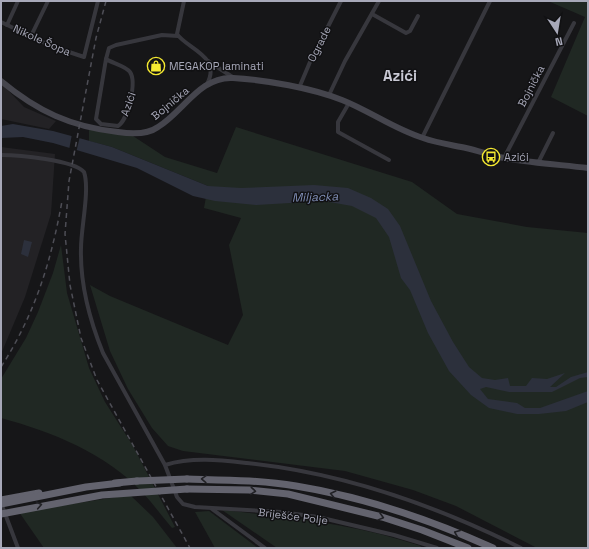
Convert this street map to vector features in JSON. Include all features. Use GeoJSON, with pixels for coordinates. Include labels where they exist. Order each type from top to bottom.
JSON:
{"type":"FeatureCollection","features":[{"type":"Feature","properties":{"kind":"highway"},"geometry":{"type":"LineString","coordinates":[[1,502],[120,483],[187,479],[241,480],[311,489],[404,513],[493,548]]}},
{"type":"Feature","properties":{"kind":"highway"},"geometry":{"type":"LineString","coordinates":[[1,514],[102,495],[186,489],[249,490],[288,494],[382,518],[422,530],[468,548]]}},
{"type":"Feature","properties":{"kind":"main road","name":"Bojnička"},"geometry":{"type":"LineString","coordinates":[[1,81],[26,101],[59,119],[102,130],[130,134],[147,132],[159,127],[206,86],[220,80],[234,78],[299,88],[329,95],[422,138],[504,158],[588,168]]}},
{"type":"Feature","properties":{"kind":"street"},"geometry":{"type":"LineString","coordinates":[[7,25],[18,1]]}},
{"type":"Feature","properties":{"kind":"street"},"geometry":{"type":"LineString","coordinates":[[31,36],[48,1]]}},
{"type":"Feature","properties":{"kind":"street","name":"Nikole Šopa"},"geometry":{"type":"LineString","coordinates":[[1,22],[51,46],[84,57],[98,1]]}},
{"type":"Feature","properties":{"kind":"street"},"geometry":{"type":"LineString","coordinates":[[184,1],[177,31],[178,36],[194,46],[208,61],[234,78]]}},
{"type":"Feature","properties":{"kind":"street","name":"Ograde"},"geometry":{"type":"LineString","coordinates":[[299,88],[310,62],[341,1]]}},
{"type":"Feature","properties":{"kind":"street"},"geometry":{"type":"LineString","coordinates":[[329,95],[345,61],[379,1]]}},
{"type":"Feature","properties":{"kind":"street"},"geometry":{"type":"LineString","coordinates":[[422,138],[490,1]]}},
{"type":"Feature","properties":{"kind":"street"},"geometry":{"type":"LineString","coordinates":[[372,14],[406,33],[410,31],[418,16]]}},
{"type":"Feature","properties":{"kind":"street","name":"Bojnička"},"geometry":{"type":"LineString","coordinates":[[504,158],[574,23]]}},
{"type":"Feature","properties":{"kind":"street","name":"Azići"},"geometry":{"type":"LineString","coordinates":[[106,60],[128,70],[134,80],[134,88],[124,117],[118,126],[101,124],[96,119],[106,60],[109,48],[116,44],[162,36],[178,36]]}},
{"type":"Feature","properties":{"kind":"street"},"geometry":{"type":"LineString","coordinates":[[206,86],[210,76],[208,61]]}},
{"type":"Feature","properties":{"kind":"street"},"geometry":{"type":"LineString","coordinates":[[349,103],[338,122],[338,132],[389,160]]}},
{"type":"Feature","properties":{"kind":"street"},"geometry":{"type":"LineString","coordinates":[[538,163],[553,133]]}},
{"type":"Feature","properties":{"kind":"street","name":"Briješće Polje"},"geometry":{"type":"LineString","coordinates":[[1,155],[49,160],[77,166],[84,172],[86,185],[81,251],[90,315],[103,353],[165,465],[174,493],[180,501],[187,506],[281,512],[318,517],[394,534],[437,548]]}},
{"type":"Feature","properties":{"kind":"street"},"geometry":{"type":"LineString","coordinates":[[165,465],[191,460],[227,461],[273,466],[318,474],[395,495],[483,529],[521,548]]}},
{"type":"Feature","properties":{"kind":"street"},"geometry":{"type":"LineString","coordinates":[[1,502],[18,548]]}},
{"type":"Feature","properties":{"kind":"street"},"geometry":{"type":"LineString","coordinates":[[212,508],[265,548]]}},
{"type":"Feature","properties":{"kind":"shaded area"},"geometry":{"type":"Polygon","coordinates":[[[548,1],[588,1],[588,116],[551,97],[585,17],[548,1]]]}},
{"type":"Feature","properties":{"kind":"shaded area"},"geometry":{"type":"Polygon","coordinates":[[[1,83],[24,107],[56,121],[49,129],[1,119],[1,83]]]}},
{"type":"Feature","properties":{"kind":"shaded area"},"geometry":{"type":"Polygon","coordinates":[[[236,127],[412,182],[457,214],[527,227],[588,233],[588,548],[537,548],[456,506],[413,490],[345,471],[183,451],[168,446],[152,428],[128,389],[110,351],[90,285],[110,296],[228,345],[243,315],[229,245],[241,218],[204,208],[208,186],[112,147],[89,141],[89,128],[133,136],[165,157],[217,173],[236,127]]]}},
{"type":"Feature","properties":{"kind":"shaded area"},"geometry":{"type":"Polygon","coordinates":[[[1,147],[55,154],[51,214],[25,297],[1,354],[1,147]]]}},
{"type":"Feature","properties":{"kind":"shaded area"},"geometry":{"type":"Polygon","coordinates":[[[61,245],[67,293],[89,368],[105,402],[133,446],[175,527],[172,528],[147,497],[128,479],[95,455],[59,437],[1,418],[1,379],[26,338],[38,312],[53,273],[61,245]]]}},
{"type":"Feature","properties":{"kind":"shaded area"},"geometry":{"type":"Polygon","coordinates":[[[130,495],[153,517],[177,548],[44,548],[19,512],[130,495]]]}},
{"type":"Feature","properties":{"kind":"shaded area"},"geometry":{"type":"Polygon","coordinates":[[[222,510],[322,522],[397,538],[421,546],[420,548],[277,548],[222,510]]]}},
{"type":"Feature","properties":{"kind":"shaded area"},"geometry":{"type":"Polygon","coordinates":[[[209,511],[258,548],[215,548],[195,512],[209,511]]]}},
{"type":"Feature","properties":{"kind":"water","name":"Miljacka"},"geometry":{"type":"Polygon","coordinates":[[[13,124],[53,131],[112,147],[208,186],[241,188],[314,185],[348,188],[371,198],[388,209],[400,226],[431,301],[453,342],[469,367],[482,378],[495,380],[508,378],[510,386],[526,386],[532,378],[547,379],[565,373],[550,387],[556,387],[571,377],[588,372],[588,377],[580,378],[552,392],[509,392],[486,387],[480,389],[488,399],[517,403],[525,408],[540,408],[588,391],[588,402],[566,411],[539,414],[517,414],[489,408],[471,395],[449,371],[428,333],[410,290],[401,278],[389,237],[376,218],[352,206],[324,201],[256,205],[215,201],[193,196],[137,168],[53,143],[23,137],[1,138],[1,126],[13,124]]]}},
{"type":"Feature","properties":{"kind":"water"},"geometry":{"type":"Polygon","coordinates":[[[24,240],[32,242],[28,257],[21,254],[24,240]]]}},
{"type":"Feature","properties":{"kind":"pier"},"geometry":{"type":"Polygon","coordinates":[[[72,134],[80,136],[76,153],[69,150],[72,134]]]}},
{"type":"Feature","properties":{"kind":"railway"},"geometry":{"type":"LineString","coordinates":[[106,1],[96,38],[69,181],[65,234],[70,285],[81,338],[97,380],[190,548]]}},
{"type":"Feature","properties":{"kind":"railway"},"geometry":{"type":"LineString","coordinates":[[1,367],[23,327],[40,287],[53,245],[62,201]]}},
{"type":"Feature","properties":{"kind":"place","name":"MEGAKOP laminati"},"geometry":{"type":"Point","coordinates":[156,66]}},
{"type":"Feature","properties":{"kind":"place","name":"Azići"},"geometry":{"type":"Point","coordinates":[491,157]}},
{"type":"Feature","properties":{"kind":"district","name":"Azići"},"geometry":{"type":"Point","coordinates":[400,75]}}]}
